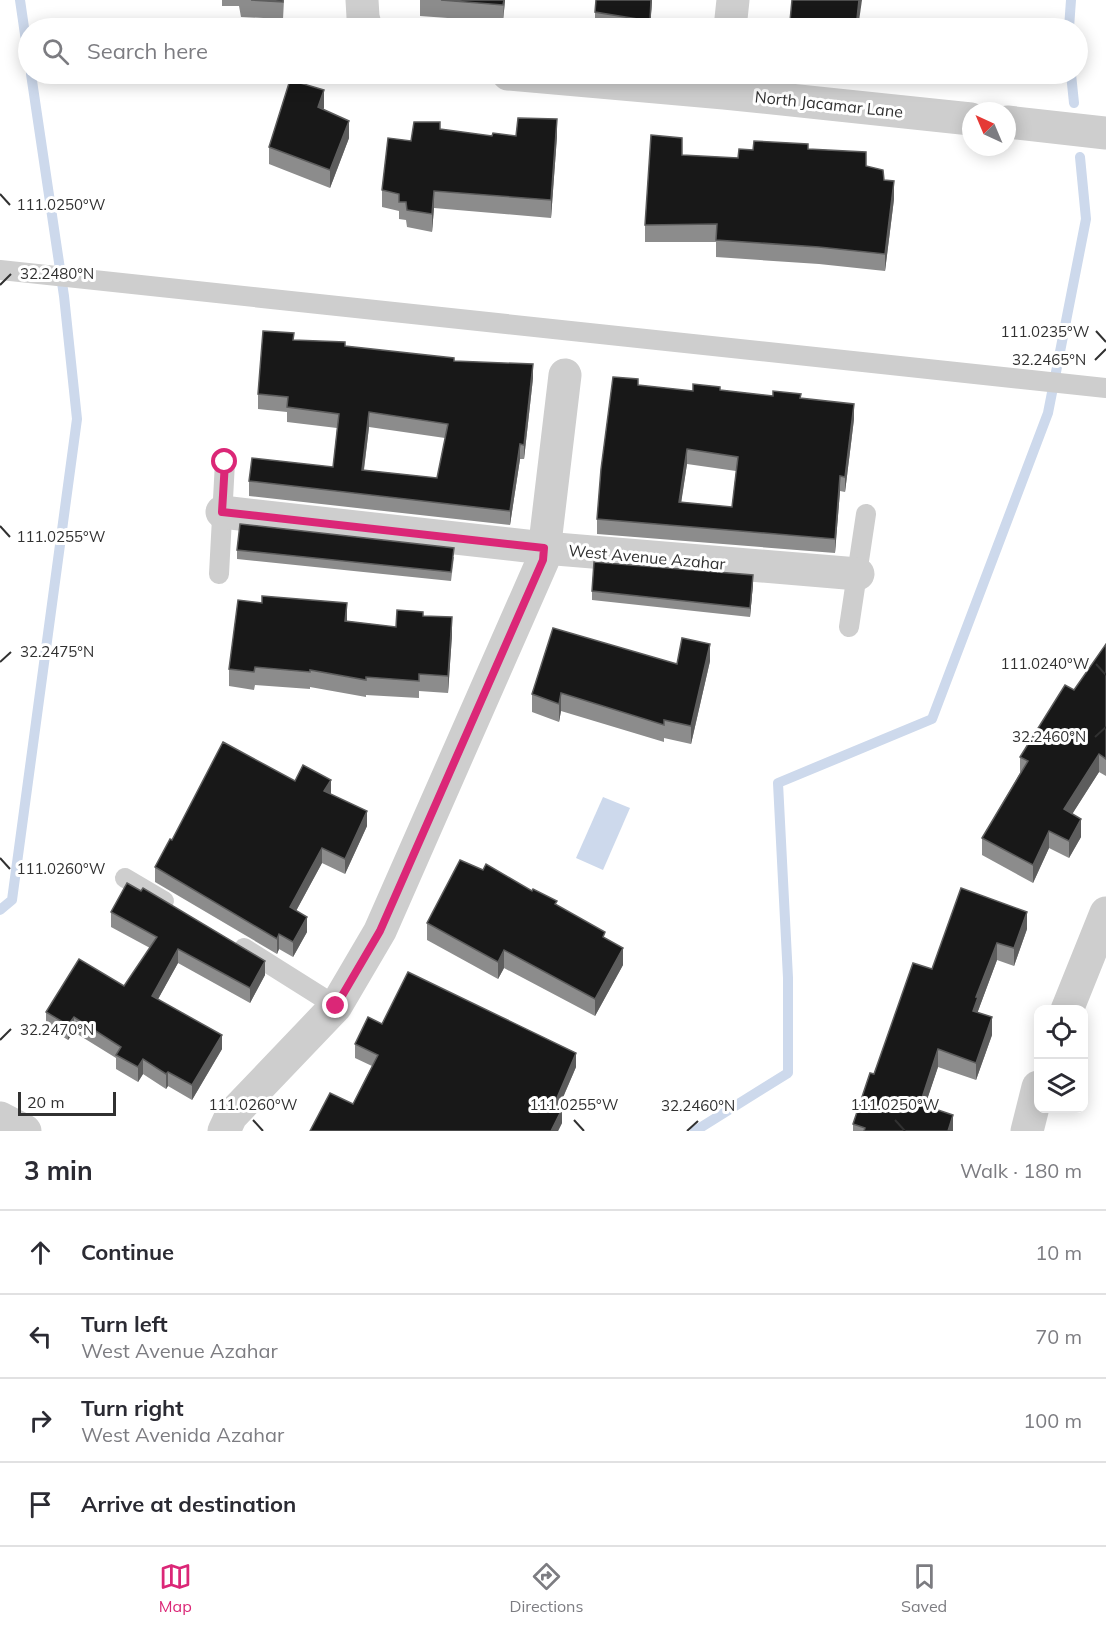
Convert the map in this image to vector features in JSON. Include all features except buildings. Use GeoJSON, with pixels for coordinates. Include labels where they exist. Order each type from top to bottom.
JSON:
{"type":"FeatureCollection","features":[{"type":"Feature","properties":{"kind":"street"},"geometry":{"type":"LineString","coordinates":[[362,0],[363,18]]}},
{"type":"Feature","properties":{"kind":"street"},"geometry":{"type":"LineString","coordinates":[[731,18],[733,0]]}},
{"type":"Feature","properties":{"kind":"street","name":"North Jacamar Lane"},"geometry":{"type":"LineString","coordinates":[[732,84],[962,117]]}},
{"type":"Feature","properties":{"kind":"street"},"geometry":{"type":"LineString","coordinates":[[1016,123],[1106,133]]}},
{"type":"Feature","properties":{"kind":"street"},"geometry":{"type":"LineString","coordinates":[[224,1131],[231,1116],[336,1006],[380,931],[543,560],[565,375]]}},
{"type":"Feature","properties":{"kind":"street","name":"West Avenue Azahar"},"geometry":{"type":"LineString","coordinates":[[222,512],[544,548],[858,574]]}},
{"type":"Feature","properties":{"kind":"street"},"geometry":{"type":"LineString","coordinates":[[1069,1005],[1106,913]]}},
{"type":"Feature","properties":{"kind":"street"},"geometry":{"type":"LineString","coordinates":[[1027,1131],[1034,1103]]}},
{"type":"Feature","properties":{"kind":"street"},"geometry":{"type":"LineString","coordinates":[[0,1118],[25,1131]]}},
{"type":"Feature","properties":{"kind":"lane"},"geometry":{"type":"LineString","coordinates":[[0,270],[1106,388]]}},
{"type":"Feature","properties":{"kind":"lane"},"geometry":{"type":"LineString","coordinates":[[219,574],[225,462]]}},
{"type":"Feature","properties":{"kind":"lane"},"geometry":{"type":"LineString","coordinates":[[849,627],[866,514]]}},
{"type":"Feature","properties":{"kind":"lane"},"geometry":{"type":"LineString","coordinates":[[125,878],[184,913]]}},
{"type":"Feature","properties":{"kind":"lane"},"geometry":{"type":"LineString","coordinates":[[224,936],[336,1006]]}},
{"type":"Feature","properties":{"kind":"water"},"geometry":{"type":"Polygon","coordinates":[[[603,797],[630,808],[603,870],[576,858],[603,797]]]}},
{"type":"Feature","properties":{"kind":"waterway"},"geometry":{"type":"LineString","coordinates":[[20,0],[23,18]]}},
{"type":"Feature","properties":{"kind":"waterway"},"geometry":{"type":"LineString","coordinates":[[1070,18],[1071,0]]}},
{"type":"Feature","properties":{"kind":"waterway"},"geometry":{"type":"LineString","coordinates":[[0,910],[12,900],[77,419],[64,296],[32,84]]}},
{"type":"Feature","properties":{"kind":"waterway"},"geometry":{"type":"LineString","coordinates":[[1072,84],[1074,103]]}},
{"type":"Feature","properties":{"kind":"waterway"},"geometry":{"type":"LineString","coordinates":[[695,1131],[788,1073],[788,978],[778,783],[932,719],[1048,413],[1086,219],[1080,157]]}},
{"type":"Feature","properties":{"kind":"route"},"geometry":{"type":"LineString","coordinates":[[225,462],[222,512],[544,548],[543,560],[380,931],[336,1006]]}}]}
